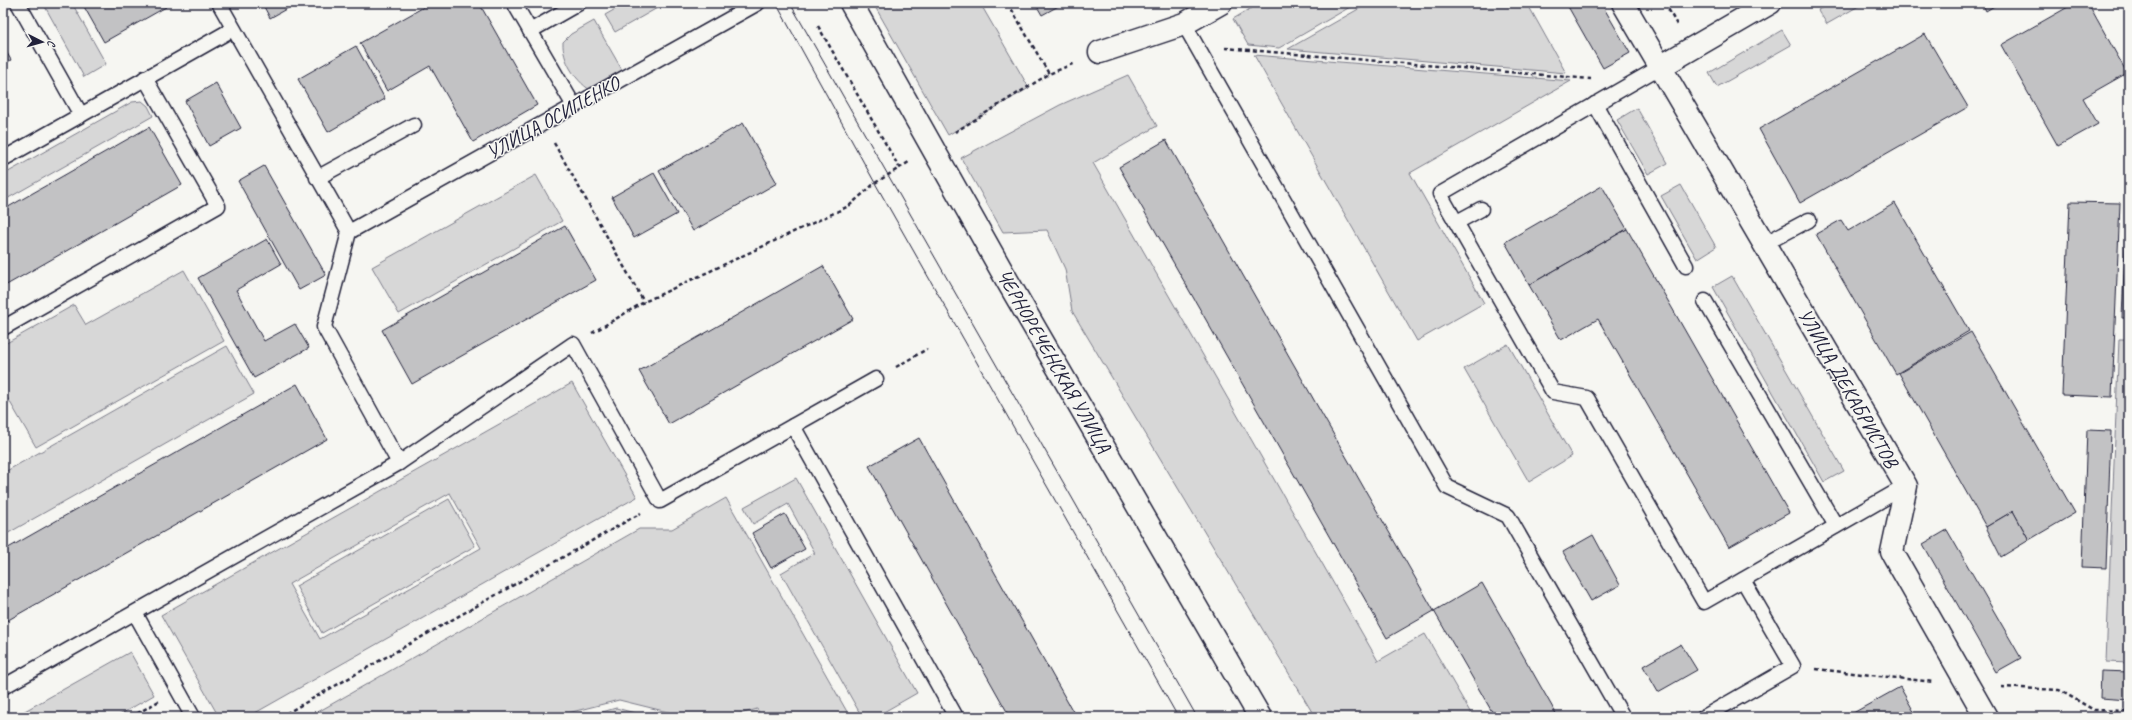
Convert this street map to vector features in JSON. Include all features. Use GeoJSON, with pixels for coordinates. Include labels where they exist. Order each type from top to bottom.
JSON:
{"type":"FeatureCollection","features":[{"type":"Feature","properties":{"kind":"street","name":"ЧЕРНОРЕЧЕНСКАЯ УЛИЦА"},"geometry":{"type":"LineString","coordinates":[[851,3],[931,148],[1260,717]]}},
{"type":"Feature","properties":{"kind":"street"},"geometry":{"type":"LineString","coordinates":[[1100,52],[1184,24],[1221,3]]}},
{"type":"Feature","properties":{"kind":"street","name":"УЛИЦА ДЕКАБРИСТОВ"},"geometry":{"type":"LineString","coordinates":[[1623,3],[1906,486],[1892,552],[1986,717]]}},
{"type":"Feature","properties":{"kind":"street"},"geometry":{"type":"LineString","coordinates":[[1660,67],[1770,3]]}},
{"type":"Feature","properties":{"kind":"lane"},"geometry":{"type":"LineString","coordinates":[[18,3],[81,115]]}},
{"type":"Feature","properties":{"kind":"lane"},"geometry":{"type":"LineString","coordinates":[[219,3],[349,232],[324,327],[399,462]]}},
{"type":"Feature","properties":{"kind":"lane"},"geometry":{"type":"LineString","coordinates":[[514,3],[574,106]]}},
{"type":"Feature","properties":{"kind":"lane"},"geometry":{"type":"LineString","coordinates":[[530,31],[579,3]]}},
{"type":"Feature","properties":{"kind":"lane","name":"УЛИЦА ОСИПЕНКО"},"geometry":{"type":"LineString","coordinates":[[349,232],[758,3]]}},
{"type":"Feature","properties":{"kind":"lane"},"geometry":{"type":"LineString","coordinates":[[1184,24],[1447,487],[1508,516],[1623,717]]}},
{"type":"Feature","properties":{"kind":"lane"},"geometry":{"type":"LineString","coordinates":[[3,159],[233,29]]}},
{"type":"Feature","properties":{"kind":"lane"},"geometry":{"type":"LineString","coordinates":[[1660,67],[1440,194],[1553,392],[1587,398],[1704,602],[1906,486]]}},
{"type":"Feature","properties":{"kind":"lane"},"geometry":{"type":"LineString","coordinates":[[3,328],[218,206],[145,78]]}},
{"type":"Feature","properties":{"kind":"lane"},"geometry":{"type":"LineString","coordinates":[[1595,104],[1686,266]]}},
{"type":"Feature","properties":{"kind":"lane"},"geometry":{"type":"LineString","coordinates":[[317,178],[414,124]]}},
{"type":"Feature","properties":{"kind":"lane"},"geometry":{"type":"LineString","coordinates":[[1457,222],[1481,209]]}},
{"type":"Feature","properties":{"kind":"lane"},"geometry":{"type":"LineString","coordinates":[[1764,244],[1809,220]]}},
{"type":"Feature","properties":{"kind":"lane"},"geometry":{"type":"LineString","coordinates":[[1704,301],[1836,526]]}},
{"type":"Feature","properties":{"kind":"lane"},"geometry":{"type":"LineString","coordinates":[[3,687],[399,462],[573,344],[660,501],[876,379]]}},
{"type":"Feature","properties":{"kind":"lane"},"geometry":{"type":"LineString","coordinates":[[793,426],[956,717]]}},
{"type":"Feature","properties":{"kind":"lane"},"geometry":{"type":"LineString","coordinates":[[1704,717],[1793,666],[1743,580]]}},
{"type":"Feature","properties":{"kind":"lane"},"geometry":{"type":"LineString","coordinates":[[135,613],[193,717]]}},
{"type":"Feature","properties":{"kind":"path"},"geometry":{"type":"LineString","coordinates":[[1008,3],[1049,74]]}},
{"type":"Feature","properties":{"kind":"path"},"geometry":{"type":"LineString","coordinates":[[818,26],[900,168]]}},
{"type":"Feature","properties":{"kind":"path"},"geometry":{"type":"LineString","coordinates":[[1196,46],[1633,83]]}},
{"type":"Feature","properties":{"kind":"path"},"geometry":{"type":"LineString","coordinates":[[573,344],[644,302],[849,206],[875,183],[1049,74],[1100,52]]}},
{"type":"Feature","properties":{"kind":"path"},"geometry":{"type":"LineString","coordinates":[[543,124],[644,302]]}},
{"type":"Feature","properties":{"kind":"path"},"geometry":{"type":"LineString","coordinates":[[876,379],[927,349]]}},
{"type":"Feature","properties":{"kind":"path"},"geometry":{"type":"LineString","coordinates":[[280,717],[660,501]]}},
{"type":"Feature","properties":{"kind":"path"},"geometry":{"type":"LineString","coordinates":[[131,717],[179,690]]}},
{"type":"Feature","properties":{"kind":"shaded area"},"geometry":{"type":"Polygon","coordinates":[[[43,3],[72,3],[106,64],[84,77],[43,3]]]}},
{"type":"Feature","properties":{"kind":"shaded area"},"geometry":{"type":"Polygon","coordinates":[[[626,3],[666,3],[615,32],[605,15],[626,3]]]}},
{"type":"Feature","properties":{"kind":"shaded area"},"geometry":{"type":"Polygon","coordinates":[[[873,3],[980,3],[1029,88],[948,135],[873,3]]]}},
{"type":"Feature","properties":{"kind":"shaded area"},"geometry":{"type":"Polygon","coordinates":[[[1260,3],[1357,3],[1279,48],[1248,45],[1233,19],[1260,3]]]}},
{"type":"Feature","properties":{"kind":"shaded area"},"geometry":{"type":"Polygon","coordinates":[[[1369,3],[1527,3],[1566,73],[1288,49],[1369,3]]]}},
{"type":"Feature","properties":{"kind":"shaded area"},"geometry":{"type":"Polygon","coordinates":[[[1830,3],[1864,3],[1827,24],[1818,10],[1830,3]]]}},
{"type":"Feature","properties":{"kind":"shaded area"},"geometry":{"type":"Polygon","coordinates":[[[594,21],[625,75],[590,90],[579,81],[570,69],[563,49],[563,42],[571,34],[594,21]]]}},
{"type":"Feature","properties":{"kind":"shaded area"},"geometry":{"type":"Polygon","coordinates":[[[1782,30],[1791,45],[1717,87],[1709,73],[1782,30]]]}},
{"type":"Feature","properties":{"kind":"shaded area"},"geometry":{"type":"Polygon","coordinates":[[[1254,55],[1571,81],[1410,173],[1484,303],[1417,341],[1254,55]]]}},
{"type":"Feature","properties":{"kind":"shaded area"},"geometry":{"type":"Polygon","coordinates":[[[1128,75],[1157,126],[1093,163],[1378,661],[1425,634],[1473,717],[1315,717],[1072,311],[1065,269],[1047,230],[1003,232],[961,158],[1060,105],[1128,75]]]}},
{"type":"Feature","properties":{"kind":"shaded area"},"geometry":{"type":"Polygon","coordinates":[[[142,101],[148,106],[153,116],[3,201],[3,175],[132,102],[142,101]]]}},
{"type":"Feature","properties":{"kind":"shaded area"},"geometry":{"type":"Polygon","coordinates":[[[1637,108],[1668,163],[1648,174],[1617,120],[1637,108]]]}},
{"type":"Feature","properties":{"kind":"shaded area"},"geometry":{"type":"Polygon","coordinates":[[[536,175],[562,221],[399,314],[372,267],[536,175]]]}},
{"type":"Feature","properties":{"kind":"shaded area"},"geometry":{"type":"Polygon","coordinates":[[[1681,185],[1716,247],[1697,259],[1661,196],[1681,185]]]}},
{"type":"Feature","properties":{"kind":"shaded area"},"geometry":{"type":"Polygon","coordinates":[[[184,270],[224,341],[36,447],[3,390],[3,345],[74,305],[86,325],[184,270]]]}},
{"type":"Feature","properties":{"kind":"shaded area"},"geometry":{"type":"Polygon","coordinates":[[[1732,276],[1844,471],[1824,482],[1713,287],[1732,276]]]}},
{"type":"Feature","properties":{"kind":"shaded area"},"geometry":{"type":"Polygon","coordinates":[[[2119,339],[2129,339],[2129,663],[2106,662],[2119,339]]]}},
{"type":"Feature","properties":{"kind":"shaded area"},"geometry":{"type":"Polygon","coordinates":[[[1508,344],[1572,456],[1529,482],[1464,369],[1508,344]]]}},
{"type":"Feature","properties":{"kind":"shaded area"},"geometry":{"type":"Polygon","coordinates":[[[227,346],[254,394],[3,536],[3,473],[227,346]]]}},
{"type":"Feature","properties":{"kind":"shaded area"},"geometry":{"type":"Polygon","coordinates":[[[572,383],[637,497],[248,717],[219,717],[161,615],[572,383]],[[450,493],[289,584],[320,639],[481,548],[450,493]]]}},
{"type":"Feature","properties":{"kind":"shaded area"},"geometry":{"type":"Polygon","coordinates":[[[796,478],[917,693],[875,717],[862,717],[781,573],[815,553],[788,504],[753,524],[744,507],[796,478]]]}},
{"type":"Feature","properties":{"kind":"shaded area"},"geometry":{"type":"Polygon","coordinates":[[[726,498],[850,717],[762,717],[757,709],[730,717],[688,717],[619,700],[552,717],[309,717],[639,529],[672,529],[726,498]]]}},
{"type":"Feature","properties":{"kind":"shaded area"},"geometry":{"type":"Polygon","coordinates":[[[449,499],[475,546],[322,633],[296,586],[449,499]]]}},
{"type":"Feature","properties":{"kind":"shaded area"},"geometry":{"type":"Polygon","coordinates":[[[130,652],[154,695],[116,717],[14,717],[130,652]]]}},
{"type":"Feature","properties":{"kind":"shaded area"},"geometry":{"type":"Polygon","coordinates":[[[616,708],[650,717],[585,717],[616,708]]]}},
{"type":"Feature","properties":{"kind":"building"},"geometry":{"type":"Polygon","coordinates":[[[82,3],[163,3],[166,7],[104,42],[82,3]]]}},
{"type":"Feature","properties":{"kind":"building"},"geometry":{"type":"Polygon","coordinates":[[[262,3],[294,3],[295,4],[270,18],[262,3]]]}},
{"type":"Feature","properties":{"kind":"building"},"geometry":{"type":"Polygon","coordinates":[[[431,3],[479,3],[537,105],[473,142],[430,66],[387,91],[360,43],[431,3]]]}},
{"type":"Feature","properties":{"kind":"building"},"geometry":{"type":"Polygon","coordinates":[[[1035,3],[1064,3],[1042,15],[1035,3]]]}},
{"type":"Feature","properties":{"kind":"building"},"geometry":{"type":"Polygon","coordinates":[[[1566,3],[1601,3],[1630,53],[1603,68],[1566,3]]]}},
{"type":"Feature","properties":{"kind":"building"},"geometry":{"type":"Polygon","coordinates":[[[1982,3],[1999,3],[1986,11],[1982,3]]]}},
{"type":"Feature","properties":{"kind":"building"},"geometry":{"type":"Polygon","coordinates":[[[2075,3],[2088,3],[2127,73],[2083,98],[2098,124],[2058,146],[2001,45],[2075,3]]]}},
{"type":"Feature","properties":{"kind":"building"},"geometry":{"type":"Polygon","coordinates":[[[1925,34],[1968,107],[1800,203],[1759,129],[1925,34]]]}},
{"type":"Feature","properties":{"kind":"building"},"geometry":{"type":"Polygon","coordinates":[[[3,46],[11,60],[3,64],[3,46]]]}},
{"type":"Feature","properties":{"kind":"building"},"geometry":{"type":"Polygon","coordinates":[[[356,46],[385,99],[328,132],[298,79],[356,46]]]}},
{"type":"Feature","properties":{"kind":"building"},"geometry":{"type":"Polygon","coordinates":[[[216,83],[241,128],[209,146],[185,101],[216,83]]]}},
{"type":"Feature","properties":{"kind":"building"},"geometry":{"type":"Polygon","coordinates":[[[743,123],[777,183],[693,231],[659,171],[743,123]]]}},
{"type":"Feature","properties":{"kind":"building"},"geometry":{"type":"Polygon","coordinates":[[[149,127],[182,185],[3,287],[3,210],[149,127]]]}},
{"type":"Feature","properties":{"kind":"building"},"geometry":{"type":"Polygon","coordinates":[[[1166,140],[1434,611],[1387,638],[1119,167],[1166,140]]]}},
{"type":"Feature","properties":{"kind":"building"},"geometry":{"type":"Polygon","coordinates":[[[2129,155],[2129,318],[2122,318],[2129,155]]]}},
{"type":"Feature","properties":{"kind":"building"},"geometry":{"type":"Polygon","coordinates":[[[264,166],[326,275],[299,290],[238,181],[264,166]]]}},
{"type":"Feature","properties":{"kind":"building"},"geometry":{"type":"Polygon","coordinates":[[[654,173],[677,214],[634,238],[612,197],[654,173]]]}},
{"type":"Feature","properties":{"kind":"building"},"geometry":{"type":"Polygon","coordinates":[[[1602,186],[1627,229],[1529,285],[1505,242],[1602,186]]]}},
{"type":"Feature","properties":{"kind":"building"},"geometry":{"type":"Polygon","coordinates":[[[2070,202],[2120,203],[2112,397],[2062,395],[2070,202]]]}},
{"type":"Feature","properties":{"kind":"building"},"geometry":{"type":"Polygon","coordinates":[[[1895,203],[1969,331],[1896,374],[1816,234],[1841,220],[1848,231],[1895,203]]]}},
{"type":"Feature","properties":{"kind":"building"},"geometry":{"type":"Polygon","coordinates":[[[565,226],[596,280],[412,384],[382,330],[565,226]]]}},
{"type":"Feature","properties":{"kind":"building"},"geometry":{"type":"Polygon","coordinates":[[[1627,229],[1789,513],[1729,547],[1598,319],[1561,340],[1529,285],[1627,229]]]}},
{"type":"Feature","properties":{"kind":"building"},"geometry":{"type":"Polygon","coordinates":[[[267,239],[281,264],[236,290],[264,341],[295,324],[309,348],[254,378],[198,278],[267,239]]]}},
{"type":"Feature","properties":{"kind":"building"},"geometry":{"type":"Polygon","coordinates":[[[823,266],[853,319],[669,424],[639,371],[823,266]]]}},
{"type":"Feature","properties":{"kind":"building"},"geometry":{"type":"Polygon","coordinates":[[[1971,332],[2075,513],[2029,540],[2013,511],[1986,527],[1899,373],[1971,332]]]}},
{"type":"Feature","properties":{"kind":"building"},"geometry":{"type":"Polygon","coordinates":[[[297,384],[327,439],[3,623],[3,551],[297,384]]]}},
{"type":"Feature","properties":{"kind":"building"},"geometry":{"type":"Polygon","coordinates":[[[2087,430],[2111,431],[2106,568],[2082,567],[2087,430]]]}},
{"type":"Feature","properties":{"kind":"building"},"geometry":{"type":"Polygon","coordinates":[[[919,438],[1076,717],[1010,717],[869,466],[919,438]]]}},
{"type":"Feature","properties":{"kind":"building"},"geometry":{"type":"Polygon","coordinates":[[[2013,511],[2029,540],[2001,557],[1986,527],[2013,511]]]}},
{"type":"Feature","properties":{"kind":"building"},"geometry":{"type":"Polygon","coordinates":[[[785,514],[805,549],[771,568],[752,533],[785,514]]]}},
{"type":"Feature","properties":{"kind":"building"},"geometry":{"type":"Polygon","coordinates":[[[1947,530],[2021,658],[1996,672],[1923,544],[1947,530]]]}},
{"type":"Feature","properties":{"kind":"building"},"geometry":{"type":"Polygon","coordinates":[[[1593,535],[1620,585],[1591,601],[1563,552],[1593,535]]]}},
{"type":"Feature","properties":{"kind":"building"},"geometry":{"type":"Polygon","coordinates":[[[1482,583],[1558,717],[1495,717],[1434,611],[1482,583]]]}},
{"type":"Feature","properties":{"kind":"building"},"geometry":{"type":"Polygon","coordinates":[[[1681,644],[1697,670],[1658,692],[1643,666],[1681,644]]]}},
{"type":"Feature","properties":{"kind":"building"},"geometry":{"type":"Polygon","coordinates":[[[2101,671],[2129,672],[2129,700],[2100,698],[2101,671]]]}},
{"type":"Feature","properties":{"kind":"building"},"geometry":{"type":"Polygon","coordinates":[[[1900,687],[1917,717],[1846,717],[1900,687]]]}},
{"type":"Feature","properties":{"kind":"tram line"},"geometry":{"type":"LineString","coordinates":[[776,3],[875,183],[1178,717]]}},
{"type":"Feature","properties":{"kind":"tram line"},"geometry":{"type":"LineString","coordinates":[[790,3],[1197,717]]}}]}
